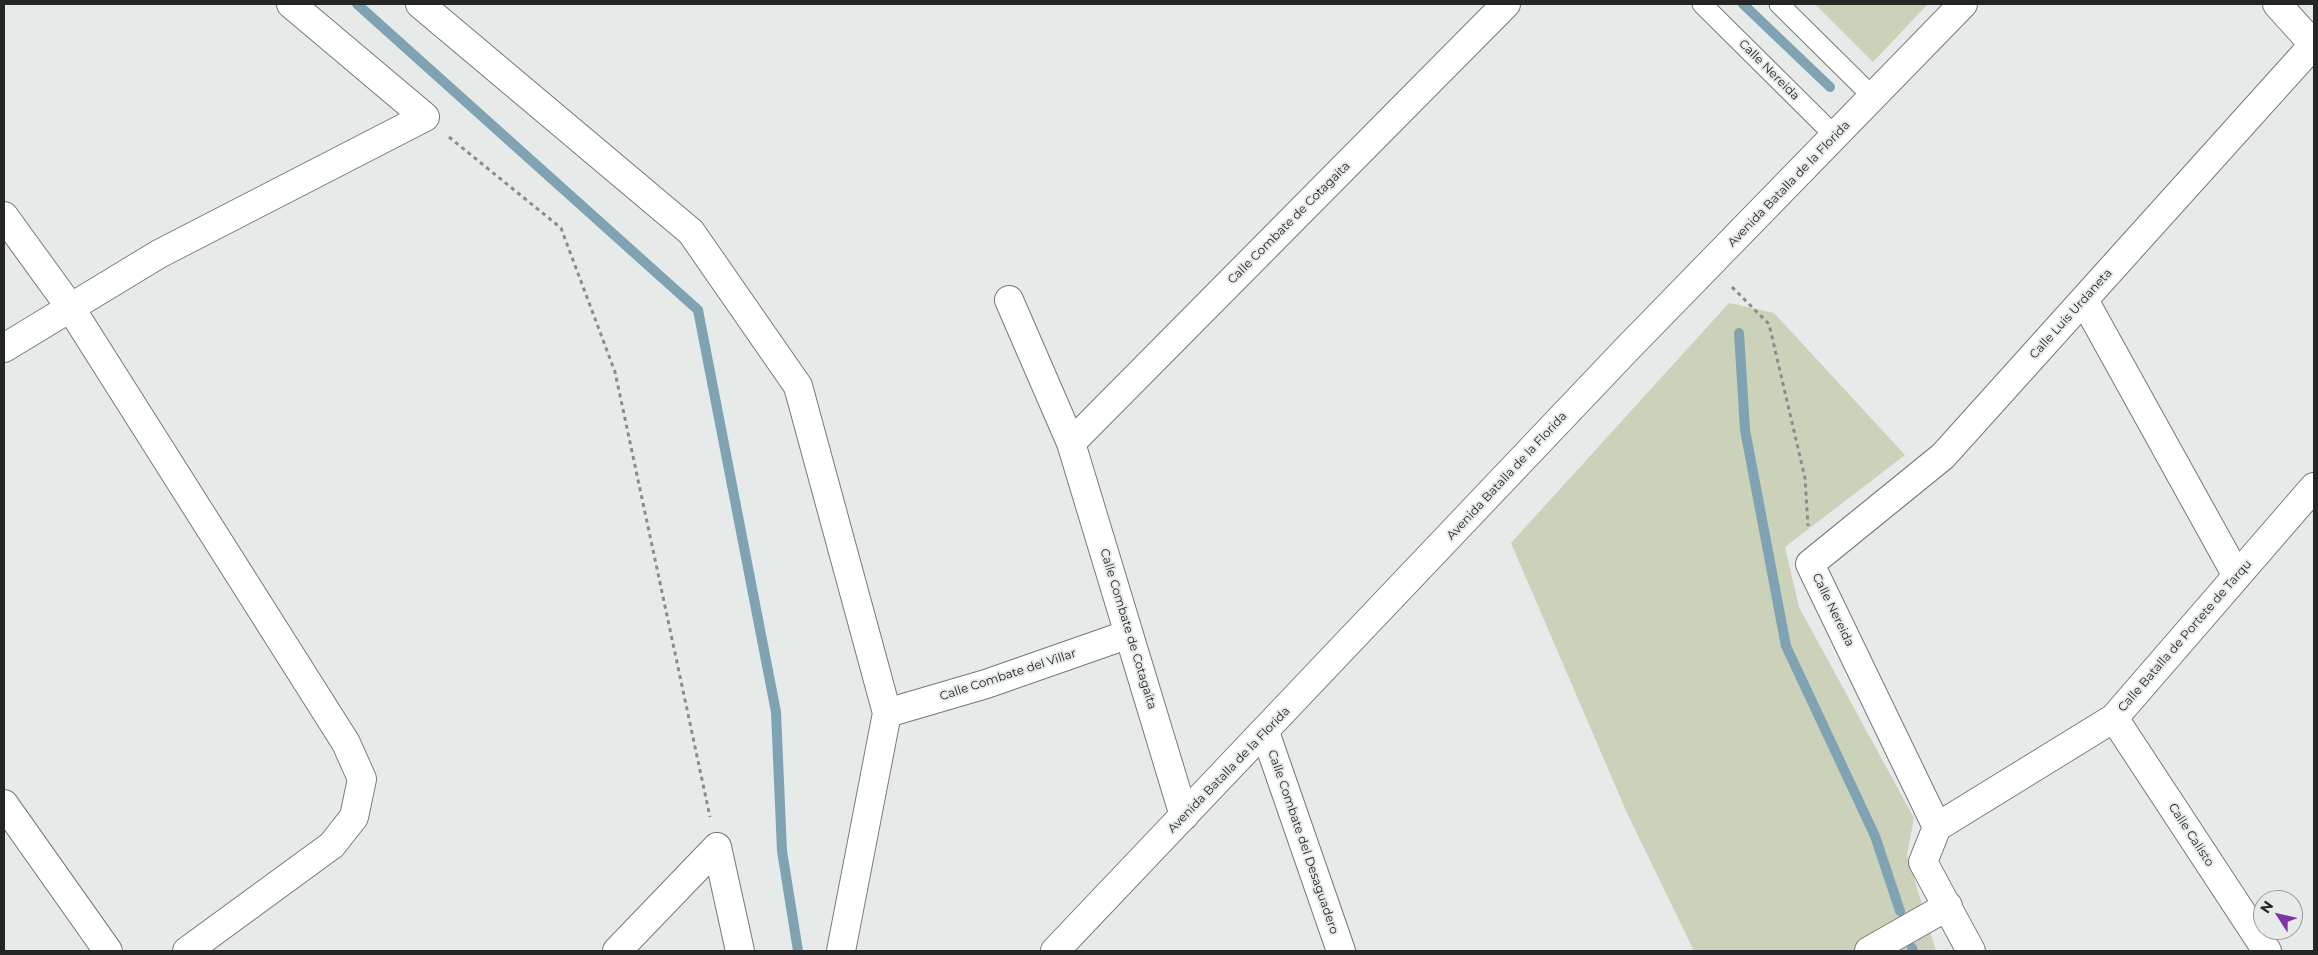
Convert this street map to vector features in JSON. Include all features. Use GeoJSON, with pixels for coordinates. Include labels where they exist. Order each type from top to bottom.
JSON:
{"type":"FeatureCollection","features":[{"type":"Feature","properties":{"kind":"street"},"geometry":{"type":"LineString","coordinates":[[4,348],[159,254],[425,117],[291,4]]}},
{"type":"Feature","properties":{"kind":"street"},"geometry":{"type":"LineString","coordinates":[[420,4],[691,232],[798,386],[886,713],[841,951]]}},
{"type":"Feature","properties":{"kind":"street","name":"Calle Combate de Cotagaita"},"geometry":{"type":"LineString","coordinates":[[1072,443],[1506,4]]}},
{"type":"Feature","properties":{"kind":"street","name":"Avenida Batalla de la Florida"},"geometry":{"type":"LineString","coordinates":[[1055,951],[1625,351],[1836,137],[1963,4]]}},
{"type":"Feature","properties":{"kind":"street"},"geometry":{"type":"LineString","coordinates":[[2276,4],[2314,44]]}},
{"type":"Feature","properties":{"kind":"street","name":"Calle Luis Urdaneta"},"geometry":{"type":"LineString","coordinates":[[1810,564],[1942,456],[2314,44]]}},
{"type":"Feature","properties":{"kind":"street"},"geometry":{"type":"LineString","coordinates":[[4,216],[70,307],[346,743],[362,779],[354,817],[332,845],[186,951]]}},
{"type":"Feature","properties":{"kind":"street","name":"Calle Combate de Cotagaita"},"geometry":{"type":"LineString","coordinates":[[1009,300],[1072,443],[1184,816]]}},
{"type":"Feature","properties":{"kind":"street"},"geometry":{"type":"LineString","coordinates":[[2084,300],[2237,576]]}},
{"type":"Feature","properties":{"kind":"street","name":"Calle Batalla de Portete de Tarqu"},"geometry":{"type":"LineString","coordinates":[[1936,827],[2114,718],[2314,487]]}},
{"type":"Feature","properties":{"kind":"street","name":"Calle Nereida"},"geometry":{"type":"LineString","coordinates":[[1810,564],[1936,827]]}},
{"type":"Feature","properties":{"kind":"street","name":"Calle Combate del Villar"},"geometry":{"type":"LineString","coordinates":[[886,713],[986,684],[1129,634]]}},
{"type":"Feature","properties":{"kind":"street","name":"Calle Calisto"},"geometry":{"type":"LineString","coordinates":[[2114,718],[2268,951]]}},
{"type":"Feature","properties":{"kind":"street","name":"Calle Combate del Desaguadero"},"geometry":{"type":"LineString","coordinates":[[1265,732],[1341,951]]}},
{"type":"Feature","properties":{"kind":"street"},"geometry":{"type":"LineString","coordinates":[[4,804],[108,951]]}},
{"type":"Feature","properties":{"kind":"street"},"geometry":{"type":"LineString","coordinates":[[1936,827],[1923,862],[1971,951]]}},
{"type":"Feature","properties":{"kind":"street"},"geometry":{"type":"LineString","coordinates":[[617,951],[717,848]]}},
{"type":"Feature","properties":{"kind":"street"},"geometry":{"type":"LineString","coordinates":[[717,848],[740,951]]}},
{"type":"Feature","properties":{"kind":"street"},"geometry":{"type":"LineString","coordinates":[[1868,951],[1948,906]]}},
{"type":"Feature","properties":{"kind":"lane","name":"Calle Nereida"},"geometry":{"type":"LineString","coordinates":[[1702,4],[1836,137]]}},
{"type":"Feature","properties":{"kind":"lane"},"geometry":{"type":"LineString","coordinates":[[1779,4],[1873,97]]}},
{"type":"Feature","properties":{"kind":"path"},"geometry":{"type":"LineString","coordinates":[[425,117],[561,228],[615,372],[717,848]]}},
{"type":"Feature","properties":{"kind":"path","name":"Calle Nereida"},"geometry":{"type":"LineString","coordinates":[[1710,265],[1769,324],[1805,478],[1810,564]]}},
{"type":"Feature","properties":{"kind":"green space"},"geometry":{"type":"Polygon","coordinates":[[[1815,4],[1928,4],[1873,62],[1815,4]]]}},
{"type":"Feature","properties":{"kind":"green space"},"geometry":{"type":"Polygon","coordinates":[[[1729,303],[1774,313],[1905,455],[1785,547],[1799,607],[1914,818],[1907,855],[1936,951],[1694,951],[1627,813],[1511,543],[1729,303]]]}},
{"type":"Feature","properties":{"kind":"waterway"},"geometry":{"type":"LineString","coordinates":[[357,4],[698,310],[776,712],[782,851],[798,951]]}},
{"type":"Feature","properties":{"kind":"waterway"},"geometry":{"type":"LineString","coordinates":[[1743,4],[1830,87]]}},
{"type":"Feature","properties":{"kind":"waterway"},"geometry":{"type":"LineString","coordinates":[[1739,333],[1745,430],[1786,646],[1875,836],[1900,911]]}}]}
